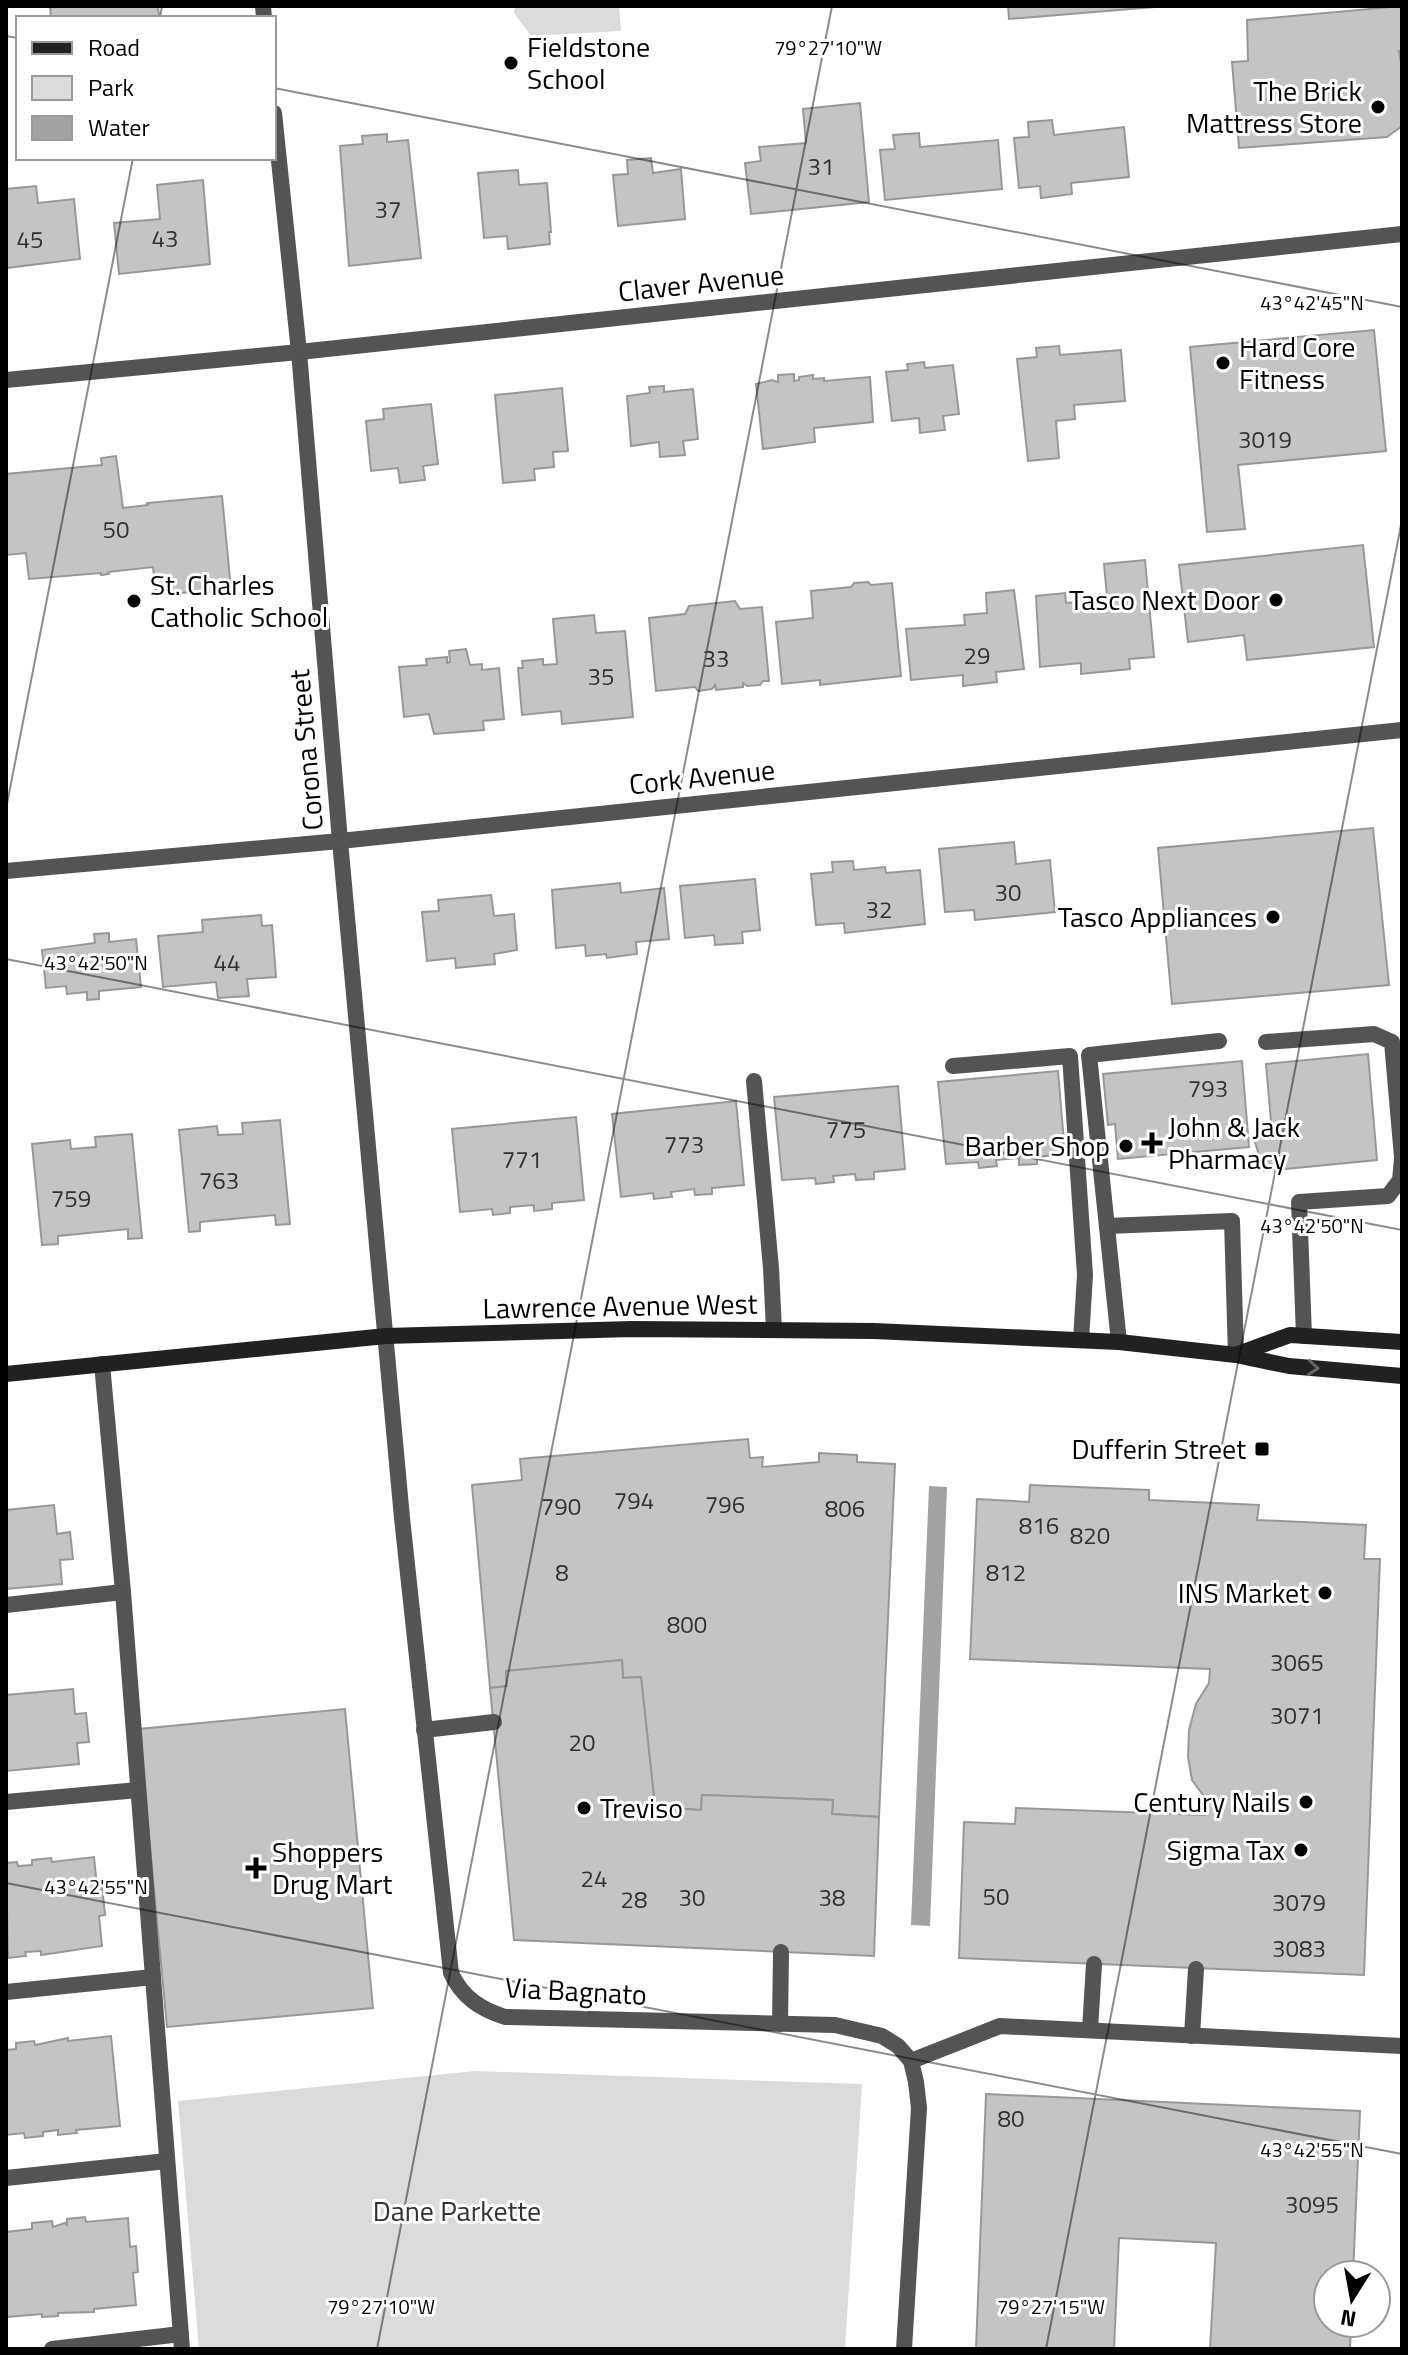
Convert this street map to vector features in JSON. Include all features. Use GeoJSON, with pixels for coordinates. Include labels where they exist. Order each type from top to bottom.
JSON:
{"type":"FeatureCollection","features":[{"type":"Feature","properties":{"kind":"main road","name":"Lawrence Avenue West"},"geometry":{"type":"LineString","coordinates":[[6,1374],[386,1336],[632,1329],[874,1331],[1119,1342],[1236,1355],[1289,1366],[1402,1376]]}},
{"type":"Feature","properties":{"kind":"main road","name":"Lawrence Avenue West"},"geometry":{"type":"LineString","coordinates":[[1236,1355],[1290,1335],[1402,1342]]}},
{"type":"Feature","properties":{"kind":"street","name":"Corona Street"},"geometry":{"type":"LineString","coordinates":[[276,132],[299,352],[386,1336]]}},
{"type":"Feature","properties":{"kind":"street","name":"Claver Avenue"},"geometry":{"type":"LineString","coordinates":[[6,380],[299,352],[1402,234]]}},
{"type":"Feature","properties":{"kind":"street","name":"Cork Avenue"},"geometry":{"type":"LineString","coordinates":[[6,871],[340,841],[1402,730]]}},
{"type":"Feature","properties":{"kind":"street"},"geometry":{"type":"LineString","coordinates":[[1266,1042],[1374,1034],[1397,1042],[1402,1158],[1400,1180],[1388,1196],[1299,1202],[1304,1336]]}},
{"type":"Feature","properties":{"kind":"street"},"geometry":{"type":"LineString","coordinates":[[1119,1342],[1089,1055],[1219,1041]]}},
{"type":"Feature","properties":{"kind":"street"},"geometry":{"type":"LineString","coordinates":[[953,1066],[1070,1056],[1085,1275],[1081,1340]]}},
{"type":"Feature","properties":{"kind":"street"},"geometry":{"type":"LineString","coordinates":[[754,1081],[774,1330]]}},
{"type":"Feature","properties":{"kind":"street"},"geometry":{"type":"LineString","coordinates":[[1107,1226],[1232,1221],[1236,1355]]}},
{"type":"Feature","properties":{"kind":"street","name":"Via Bagnato"},"geometry":{"type":"LineString","coordinates":[[386,1336],[448,1959],[457,1987],[489,2012],[505,2017],[858,2029],[882,2036],[898,2046],[911,2061]]}},
{"type":"Feature","properties":{"kind":"street"},"geometry":{"type":"LineString","coordinates":[[52,2349],[181,2342],[123,1592],[102,1364]]}},
{"type":"Feature","properties":{"kind":"street"},"geometry":{"type":"LineString","coordinates":[[6,1605],[123,1592]]}},
{"type":"Feature","properties":{"kind":"street"},"geometry":{"type":"LineString","coordinates":[[424,1730],[494,1722]]}},
{"type":"Feature","properties":{"kind":"street"},"geometry":{"type":"LineString","coordinates":[[6,1802],[138,1790]]}},
{"type":"Feature","properties":{"kind":"street"},"geometry":{"type":"LineString","coordinates":[[780,2024],[781,1952]]}},
{"type":"Feature","properties":{"kind":"street"},"geometry":{"type":"LineString","coordinates":[[1090,2030],[1094,1964]]}},
{"type":"Feature","properties":{"kind":"street"},"geometry":{"type":"LineString","coordinates":[[1192,2036],[1196,1969]]}},
{"type":"Feature","properties":{"kind":"street"},"geometry":{"type":"LineString","coordinates":[[6,1992],[153,1977]]}},
{"type":"Feature","properties":{"kind":"street"},"geometry":{"type":"LineString","coordinates":[[904,2349],[919,2108],[911,2061],[1000,2026],[1402,2046]]}},
{"type":"Feature","properties":{"kind":"street"},"geometry":{"type":"LineString","coordinates":[[6,2178],[167,2161]]}},
{"type":"Feature","properties":{"kind":"green space"},"geometry":{"type":"Polygon","coordinates":[[[515,6],[619,6],[621,31],[531,36],[514,13],[515,6]]]}},
{"type":"Feature","properties":{"kind":"green space","name":"Dane Parkette"},"geometry":{"type":"Polygon","coordinates":[[[475,2071],[862,2084],[845,2349],[199,2349],[178,2101],[475,2071]]]}},
{"type":"Feature","properties":{"kind":"water"},"geometry":{"type":"Polygon","coordinates":[[[929,1486],[947,1487],[930,1926],[911,1925],[929,1486]]]}},
{"type":"Feature","properties":{"kind":"building"},"geometry":{"type":"Polygon","coordinates":[[[50,6],[158,6],[159,16],[51,16],[50,6]]]}},
{"type":"Feature","properties":{"kind":"building"},"geometry":{"type":"Polygon","coordinates":[[[1008,6],[1154,6],[1154,7],[1009,19],[1008,6]]]}},
{"type":"Feature","properties":{"kind":"building"},"geometry":{"type":"Polygon","coordinates":[[[1402,6],[1402,51],[1399,51],[1402,126],[1387,137],[1239,148],[1232,62],[1248,61],[1247,20],[1402,6]]]}},
{"type":"Feature","properties":{"kind":"building"},"geometry":{"type":"Polygon","coordinates":[[[860,103],[869,202],[751,214],[745,163],[761,161],[759,147],[806,143],[803,109],[860,103]]]}},
{"type":"Feature","properties":{"kind":"building"},"geometry":{"type":"Polygon","coordinates":[[[1052,120],[1054,135],[1124,127],[1129,177],[1071,183],[1072,194],[1041,198],[1040,186],[1019,188],[1014,138],[1029,137],[1028,122],[1052,120]]]}},
{"type":"Feature","properties":{"kind":"building"},"geometry":{"type":"Polygon","coordinates":[[[919,133],[920,147],[998,140],[1002,189],[885,200],[880,150],[895,149],[893,135],[919,133]]]}},
{"type":"Feature","properties":{"kind":"building"},"geometry":{"type":"Polygon","coordinates":[[[387,134],[387,142],[408,140],[421,258],[349,266],[340,146],[363,144],[362,136],[387,134]]]}},
{"type":"Feature","properties":{"kind":"building"},"geometry":{"type":"Polygon","coordinates":[[[651,158],[653,173],[681,169],[685,219],[618,226],[613,175],[628,174],[627,160],[651,158]]]}},
{"type":"Feature","properties":{"kind":"building"},"geometry":{"type":"Polygon","coordinates":[[[518,170],[519,185],[547,183],[550,244],[508,249],[507,236],[484,238],[478,173],[518,170]]]}},
{"type":"Feature","properties":{"kind":"building"},"geometry":{"type":"Polygon","coordinates":[[[203,180],[210,264],[119,274],[114,223],[160,219],[157,185],[203,180]]]}},
{"type":"Feature","properties":{"kind":"building"},"geometry":{"type":"Polygon","coordinates":[[[36,186],[38,203],[74,199],[80,259],[6,268],[6,189],[36,186]]]}},
{"type":"Feature","properties":{"kind":"building"},"geometry":{"type":"Polygon","coordinates":[[[1374,330],[1386,451],[1238,465],[1245,529],[1207,532],[1190,347],[1374,330]]]}},
{"type":"Feature","properties":{"kind":"building"},"geometry":{"type":"Polygon","coordinates":[[[1059,346],[1060,355],[1121,350],[1125,401],[1074,405],[1075,419],[1056,421],[1059,458],[1028,461],[1017,359],[1037,357],[1036,348],[1059,346]]]}},
{"type":"Feature","properties":{"kind":"building"},"geometry":{"type":"Polygon","coordinates":[[[924,362],[925,368],[953,365],[959,414],[943,416],[945,430],[920,433],[919,418],[892,421],[886,372],[908,370],[907,364],[924,362]]]}},
{"type":"Feature","properties":{"kind":"building"},"geometry":{"type":"Polygon","coordinates":[[[794,374],[794,381],[813,375],[813,379],[824,378],[824,381],[870,377],[873,422],[814,428],[815,442],[763,449],[756,384],[772,380],[778,382],[778,375],[794,374]]]}},
{"type":"Feature","properties":{"kind":"building"},"geometry":{"type":"Polygon","coordinates":[[[664,386],[664,392],[693,389],[698,439],[683,441],[685,455],[660,457],[659,442],[631,446],[627,396],[650,393],[649,387],[664,386]]]}},
{"type":"Feature","properties":{"kind":"building"},"geometry":{"type":"Polygon","coordinates":[[[562,388],[568,451],[553,452],[554,467],[534,469],[535,480],[503,483],[495,395],[562,388]]]}},
{"type":"Feature","properties":{"kind":"building"},"geometry":{"type":"Polygon","coordinates":[[[431,404],[438,464],[423,466],[425,480],[400,483],[398,468],[371,471],[366,421],[384,419],[383,409],[431,404]]]}},
{"type":"Feature","properties":{"kind":"building","name":"St. Charles Catholic School"},"geometry":{"type":"Polygon","coordinates":[[[116,456],[123,508],[222,496],[231,589],[156,595],[153,567],[101,575],[29,579],[26,553],[6,555],[6,474],[102,465],[101,458],[116,456]]]}},
{"type":"Feature","properties":{"kind":"building","name":"Tasco Next Door"},"geometry":{"type":"Polygon","coordinates":[[[1363,545],[1374,647],[1247,660],[1244,635],[1188,642],[1179,565],[1363,545]]]}},
{"type":"Feature","properties":{"kind":"building"},"geometry":{"type":"Polygon","coordinates":[[[1145,560],[1154,657],[1129,659],[1130,669],[1081,674],[1081,663],[1040,667],[1036,596],[1065,593],[1066,603],[1107,597],[1104,564],[1145,560]]]}},
{"type":"Feature","properties":{"kind":"building"},"geometry":{"type":"Polygon","coordinates":[[[868,582],[871,585],[892,583],[901,676],[820,685],[820,680],[782,684],[776,622],[813,618],[811,591],[868,582]]]}},
{"type":"Feature","properties":{"kind":"building"},"geometry":{"type":"Polygon","coordinates":[[[1014,590],[1024,669],[996,672],[997,682],[963,686],[963,675],[911,680],[906,629],[965,625],[964,615],[987,613],[986,593],[1014,590]]]}},
{"type":"Feature","properties":{"kind":"building"},"geometry":{"type":"Polygon","coordinates":[[[735,601],[740,609],[762,607],[769,681],[763,681],[760,685],[747,686],[743,683],[743,687],[716,690],[715,685],[712,689],[698,691],[695,687],[656,691],[649,618],[685,614],[689,606],[735,601]]]}},
{"type":"Feature","properties":{"kind":"building"},"geometry":{"type":"Polygon","coordinates":[[[594,615],[596,633],[625,631],[633,717],[562,724],[561,711],[522,715],[518,668],[523,668],[522,661],[543,659],[543,665],[557,664],[553,619],[594,615]]]}},
{"type":"Feature","properties":{"kind":"building"},"geometry":{"type":"Polygon","coordinates":[[[466,649],[470,665],[482,664],[482,670],[499,668],[504,719],[483,721],[484,730],[434,734],[429,714],[404,717],[399,667],[427,665],[426,659],[447,657],[447,663],[450,662],[449,651],[466,649]]]}},
{"type":"Feature","properties":{"kind":"building","name":"Tasco Appliances"},"geometry":{"type":"Polygon","coordinates":[[[1373,828],[1389,985],[1172,1004],[1158,848],[1373,828]]]}},
{"type":"Feature","properties":{"kind":"building"},"geometry":{"type":"Polygon","coordinates":[[[1014,842],[1016,864],[1050,860],[1055,912],[975,920],[974,910],[945,912],[939,849],[1014,842]]]}},
{"type":"Feature","properties":{"kind":"building"},"geometry":{"type":"Polygon","coordinates":[[[853,861],[854,870],[885,867],[886,873],[920,870],[925,924],[845,933],[844,923],[816,925],[811,874],[833,872],[832,862],[853,861]]]}},
{"type":"Feature","properties":{"kind":"building"},"geometry":{"type":"Polygon","coordinates":[[[755,879],[760,930],[742,932],[743,943],[715,945],[714,935],[685,938],[680,886],[755,879]]]}},
{"type":"Feature","properties":{"kind":"building"},"geometry":{"type":"Polygon","coordinates":[[[620,883],[621,893],[664,888],[669,939],[636,942],[637,954],[607,958],[606,954],[586,956],[585,945],[556,948],[552,890],[620,883]]]}},
{"type":"Feature","properties":{"kind":"building"},"geometry":{"type":"Polygon","coordinates":[[[491,895],[494,916],[514,914],[517,950],[494,954],[495,964],[456,968],[455,958],[427,961],[422,912],[439,911],[438,900],[491,895]]]}},
{"type":"Feature","properties":{"kind":"building"},"geometry":{"type":"Polygon","coordinates":[[[261,915],[262,926],[272,925],[276,977],[247,979],[249,996],[218,998],[216,982],[163,987],[158,936],[203,932],[202,920],[261,915]]]}},
{"type":"Feature","properties":{"kind":"building"},"geometry":{"type":"Polygon","coordinates":[[[109,933],[109,942],[136,939],[141,987],[99,991],[99,999],[87,1000],[87,992],[67,994],[66,986],[46,988],[42,950],[95,943],[94,934],[109,933]]]}},
{"type":"Feature","properties":{"kind":"building"},"geometry":{"type":"Polygon","coordinates":[[[1368,1054],[1377,1160],[1264,1171],[1253,1136],[1272,1133],[1266,1064],[1368,1054]]]}},
{"type":"Feature","properties":{"kind":"building"},"geometry":{"type":"Polygon","coordinates":[[[1242,1061],[1249,1147],[1118,1159],[1115,1124],[1108,1125],[1103,1074],[1242,1061]]]}},
{"type":"Feature","properties":{"kind":"building"},"geometry":{"type":"Polygon","coordinates":[[[1058,1071],[1065,1154],[1037,1157],[1037,1164],[1019,1165],[1019,1158],[996,1160],[997,1166],[979,1168],[978,1162],[946,1164],[938,1082],[1058,1071]]]}},
{"type":"Feature","properties":{"kind":"building"},"geometry":{"type":"Polygon","coordinates":[[[898,1086],[905,1169],[874,1172],[874,1179],[856,1180],[855,1174],[833,1176],[834,1182],[816,1184],[815,1178],[782,1180],[774,1097],[898,1086]]]}},
{"type":"Feature","properties":{"kind":"building"},"geometry":{"type":"Polygon","coordinates":[[[736,1101],[744,1185],[712,1188],[712,1194],[695,1195],[694,1189],[671,1192],[672,1197],[654,1199],[653,1193],[621,1197],[612,1114],[736,1101]]]}},
{"type":"Feature","properties":{"kind":"building"},"geometry":{"type":"Polygon","coordinates":[[[576,1117],[584,1200],[552,1203],[552,1209],[534,1211],[534,1205],[510,1207],[510,1213],[493,1215],[492,1209],[460,1212],[452,1129],[576,1117]]]}},
{"type":"Feature","properties":{"kind":"building"},"geometry":{"type":"Polygon","coordinates":[[[280,1120],[290,1224],[276,1225],[275,1215],[200,1222],[200,1231],[189,1232],[179,1130],[217,1126],[218,1135],[243,1134],[242,1123],[280,1120]]]}},
{"type":"Feature","properties":{"kind":"building"},"geometry":{"type":"Polygon","coordinates":[[[132,1134],[142,1238],[128,1239],[128,1229],[58,1236],[58,1244],[42,1245],[32,1144],[70,1140],[71,1149],[96,1147],[95,1137],[132,1134]]]}},
{"type":"Feature","properties":{"kind":"building"},"geometry":{"type":"Polygon","coordinates":[[[748,1439],[750,1458],[763,1457],[762,1467],[819,1462],[819,1453],[857,1455],[857,1462],[895,1464],[879,1817],[832,1814],[833,1800],[702,1795],[701,1810],[655,1807],[641,1677],[623,1678],[622,1660],[506,1671],[507,1686],[490,1688],[472,1485],[522,1480],[520,1459],[748,1439]]]}},
{"type":"Feature","properties":{"kind":"building"},"geometry":{"type":"Polygon","coordinates":[[[1030,1485],[1149,1490],[1149,1500],[1259,1505],[1257,1520],[1366,1525],[1364,1559],[1380,1559],[1364,1975],[959,1958],[964,1822],[1015,1824],[1016,1808],[1205,1815],[1206,1799],[1192,1780],[1188,1757],[1189,1730],[1196,1704],[1209,1683],[1210,1669],[970,1659],[977,1499],[1029,1502],[1030,1485]]]}},
{"type":"Feature","properties":{"kind":"building"},"geometry":{"type":"Polygon","coordinates":[[[54,1505],[57,1534],[70,1532],[73,1559],[60,1560],[62,1584],[6,1589],[6,1510],[54,1505]]]}},
{"type":"Feature","properties":{"kind":"building","name":"Treviso"},"geometry":{"type":"Polygon","coordinates":[[[622,1660],[623,1678],[641,1677],[655,1807],[701,1810],[702,1795],[833,1800],[832,1814],[879,1817],[874,1956],[514,1940],[490,1688],[507,1686],[506,1671],[622,1660]]]}},
{"type":"Feature","properties":{"kind":"building"},"geometry":{"type":"Polygon","coordinates":[[[73,1689],[75,1714],[86,1713],[89,1742],[77,1743],[79,1764],[6,1771],[6,1695],[73,1689]]]}},
{"type":"Feature","properties":{"kind":"building","name":"Shoppers Drug Mart"},"geometry":{"type":"Polygon","coordinates":[[[345,1709],[373,2008],[167,2027],[139,1729],[345,1709]]]}},
{"type":"Feature","properties":{"kind":"building"},"geometry":{"type":"Polygon","coordinates":[[[94,1857],[97,1886],[102,1886],[105,1915],[99,1916],[102,1946],[41,1955],[41,1951],[25,1952],[26,1956],[8,1958],[6,1863],[17,1862],[18,1866],[32,1865],[32,1860],[51,1858],[52,1862],[94,1857]]]}},
{"type":"Feature","properties":{"kind":"building"},"geometry":{"type":"Polygon","coordinates":[[[111,2036],[120,2126],[58,2135],[58,2130],[25,2138],[24,2133],[6,2135],[6,2050],[16,2049],[16,2043],[34,2041],[35,2045],[68,2038],[68,2041],[111,2036]]]}},
{"type":"Feature","properties":{"kind":"building"},"geometry":{"type":"Polygon","coordinates":[[[986,2094],[1360,2111],[1354,2259],[1312,2259],[1312,2339],[1350,2339],[1350,2349],[1210,2349],[1216,2243],[1119,2238],[1114,2349],[976,2349],[986,2094]]]}},
{"type":"Feature","properties":{"kind":"building"},"geometry":{"type":"Polygon","coordinates":[[[85,2217],[86,2222],[128,2218],[130,2247],[136,2246],[138,2272],[133,2273],[136,2305],[94,2309],[94,2312],[58,2313],[58,2316],[7,2317],[6,2320],[6,2232],[32,2229],[32,2223],[52,2221],[53,2227],[67,2225],[67,2219],[85,2217]]]}},
{"type":"Feature","properties":{"kind":"place","name":"Fieldstone School"},"geometry":{"type":"Point","coordinates":[511,63]}},
{"type":"Feature","properties":{"kind":"place","name":"The Brick Mattress Store"},"geometry":{"type":"Point","coordinates":[1378,107]}},
{"type":"Feature","properties":{"kind":"place","name":"Hard Core Fitness"},"geometry":{"type":"Point","coordinates":[1223,363]}},
{"type":"Feature","properties":{"kind":"place","name":"Tasco Next Door"},"geometry":{"type":"Point","coordinates":[1276,600]}},
{"type":"Feature","properties":{"kind":"place","name":"St. Charles Catholic School"},"geometry":{"type":"Point","coordinates":[134,601]}},
{"type":"Feature","properties":{"kind":"place","name":"Tasco Appliances"},"geometry":{"type":"Point","coordinates":[1273,917]}},
{"type":"Feature","properties":{"kind":"place","name":"John & Jack Pharmacy"},"geometry":{"type":"Point","coordinates":[1152,1143]}},
{"type":"Feature","properties":{"kind":"place","name":"Barber Shop"},"geometry":{"type":"Point","coordinates":[1126,1146]}},
{"type":"Feature","properties":{"kind":"place","name":"Dufferin Street"},"geometry":{"type":"Point","coordinates":[1262,1449]}},
{"type":"Feature","properties":{"kind":"place","name":"INS Market"},"geometry":{"type":"Point","coordinates":[1325,1593]}},
{"type":"Feature","properties":{"kind":"place","name":"Century Nails"},"geometry":{"type":"Point","coordinates":[1306,1802]}},
{"type":"Feature","properties":{"kind":"place","name":"Treviso"},"geometry":{"type":"Point","coordinates":[584,1808]}},
{"type":"Feature","properties":{"kind":"place","name":"Sigma Tax"},"geometry":{"type":"Point","coordinates":[1301,1850]}},
{"type":"Feature","properties":{"kind":"place","name":"Shoppers Drug Mart"},"geometry":{"type":"Point","coordinates":[256,1868]}}]}
